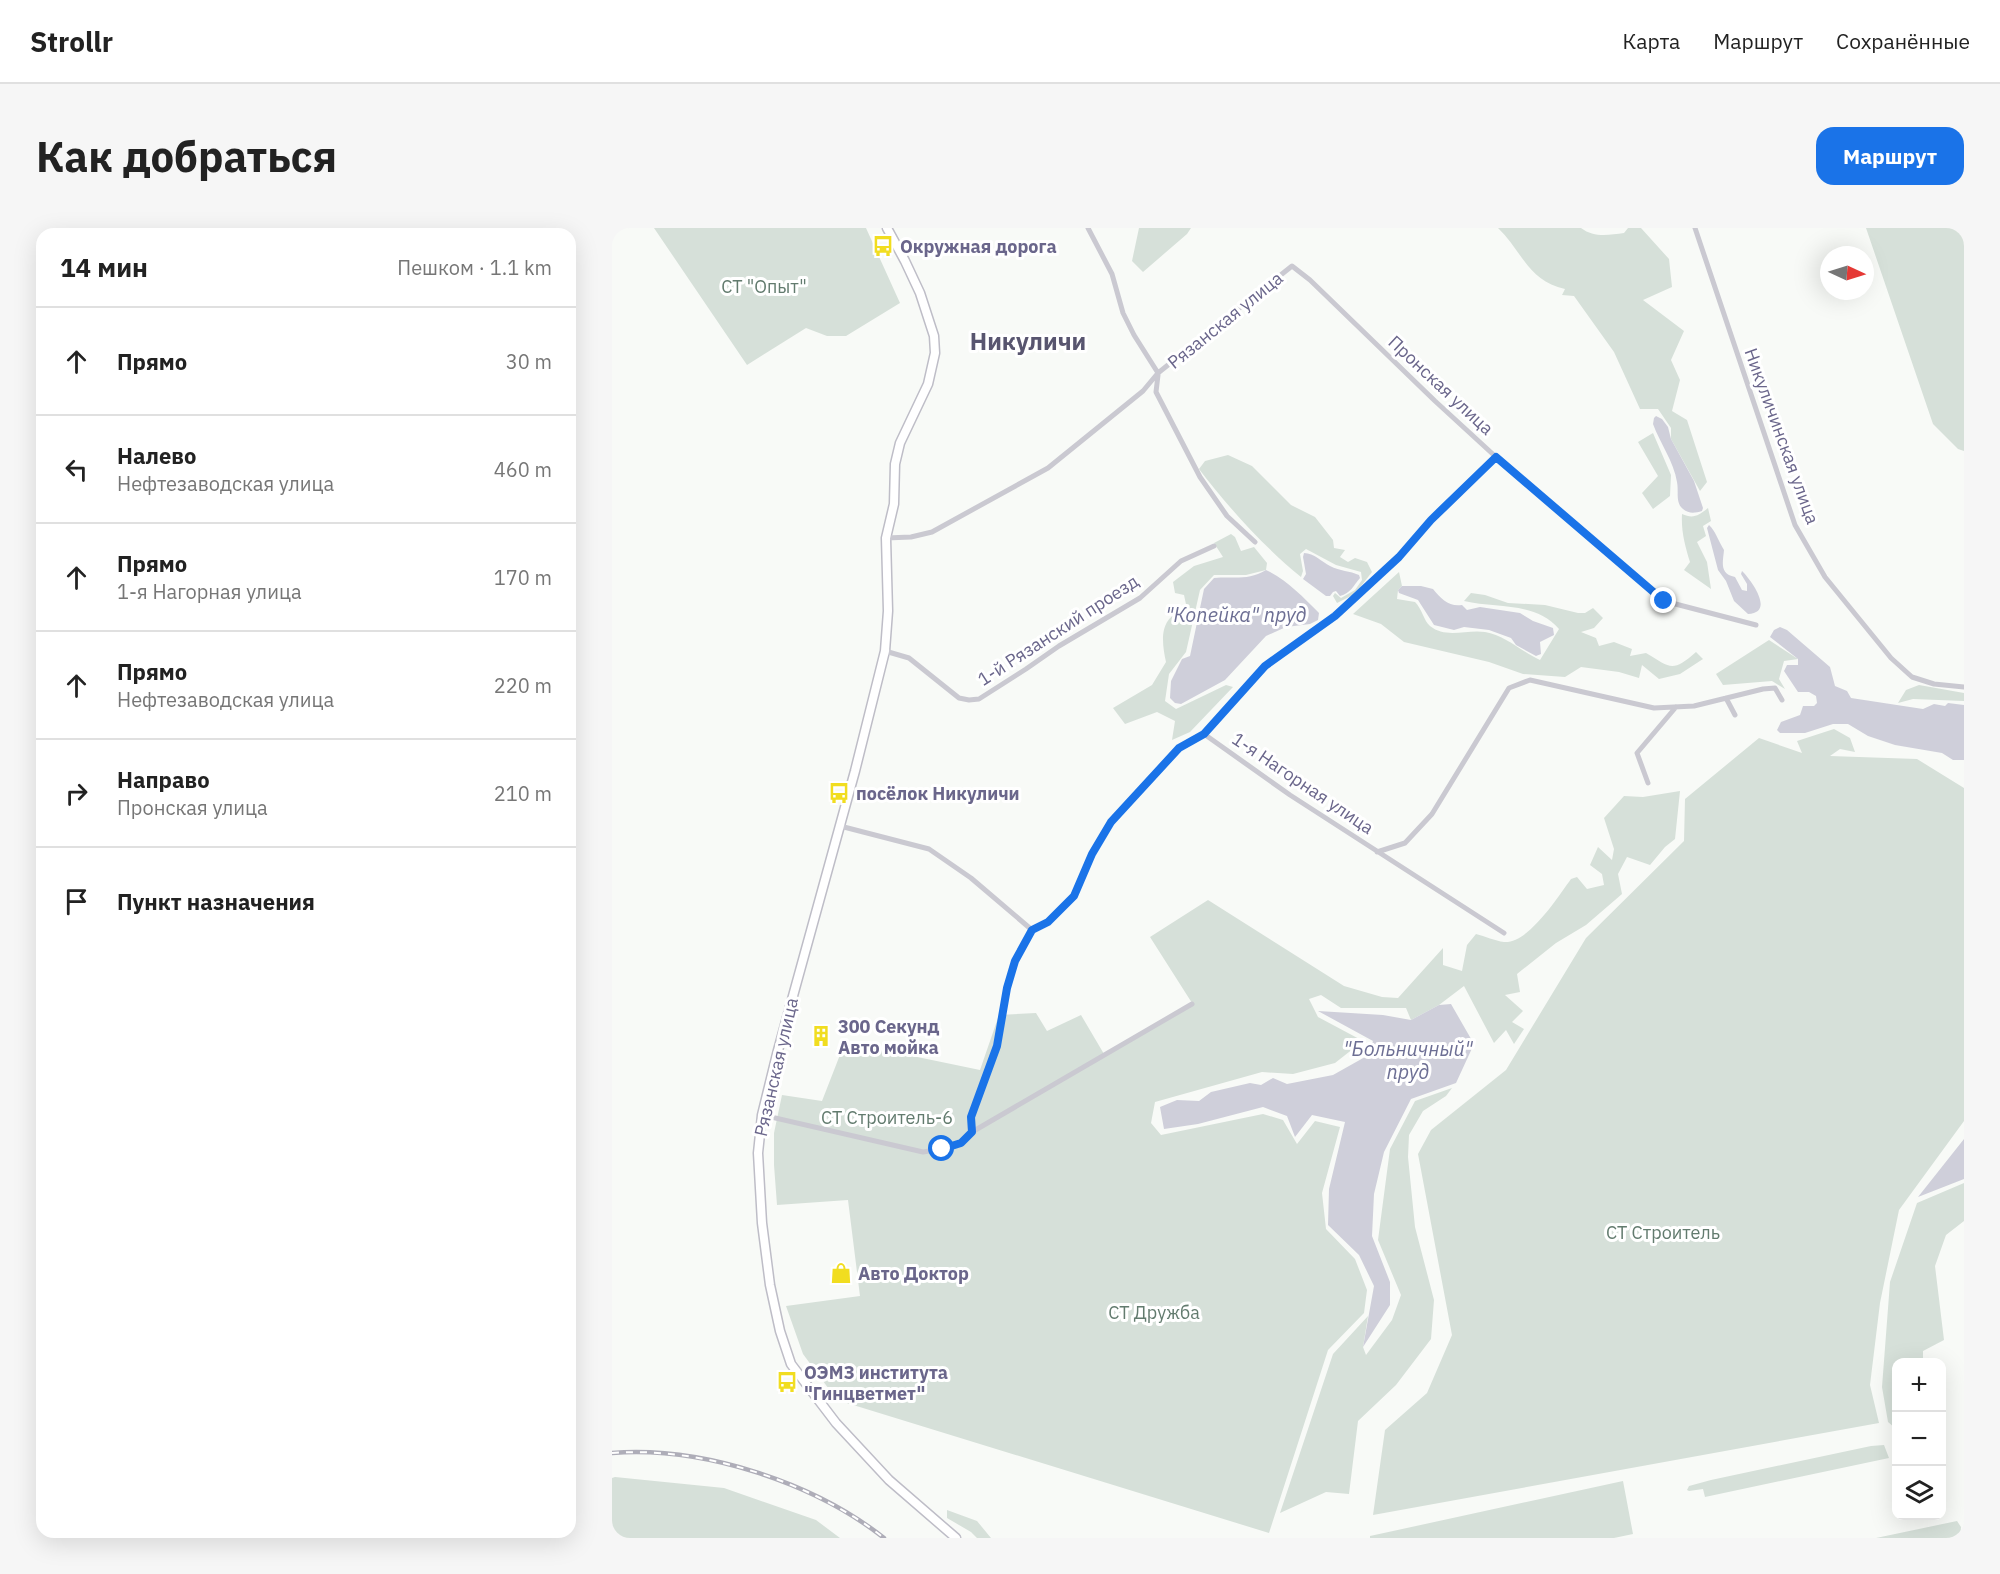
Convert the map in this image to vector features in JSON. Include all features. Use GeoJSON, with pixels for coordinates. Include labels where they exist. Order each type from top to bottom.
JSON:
{"type":"FeatureCollection","features":[{"type":"Feature","properties":{"kind":"street","name":"Рязанская улица"},"geometry":{"type":"LineString","coordinates":[[887,228],[920,293],[934,336],[935,353],[928,384],[900,443],[895,464],[894,504],[886,538],[888,611],[885,651],[840,826],[777,1054],[762,1115],[758,1154],[762,1223],[770,1285],[780,1332],[791,1364],[836,1423],[889,1480],[956,1538]]}},
{"type":"Feature","properties":{"kind":"street"},"geometry":{"type":"LineString","coordinates":[[1088,228],[1112,274],[1123,313],[1130,328],[1158,373]]}},
{"type":"Feature","properties":{"kind":"street","name":"Никуличинская улица"},"geometry":{"type":"LineString","coordinates":[[1695,228],[1795,525],[1825,578],[1891,658],[1912,677],[1934,684],[1964,687]]}},
{"type":"Feature","properties":{"kind":"street","name":"Рязанская улица"},"geometry":{"type":"LineString","coordinates":[[886,538],[911,537],[932,532],[1048,468],[1143,391],[1158,373],[1292,266]]}},
{"type":"Feature","properties":{"kind":"street","name":"Пронская улица"},"geometry":{"type":"LineString","coordinates":[[1292,266],[1310,280],[1496,457],[1664,601],[1756,625]]}},
{"type":"Feature","properties":{"kind":"street","name":"Рязанская улица"},"geometry":{"type":"LineString","coordinates":[[1158,373],[1156,392],[1200,477],[1227,516],[1255,542]]}},
{"type":"Feature","properties":{"kind":"street","name":"1-я Нагорная улица"},"geometry":{"type":"LineString","coordinates":[[1496,457],[1431,520],[1399,557],[1335,616],[1265,666],[1204,734],[1290,795],[1504,933]]}},
{"type":"Feature","properties":{"kind":"street","name":"1-й Рязанский проезд"},"geometry":{"type":"LineString","coordinates":[[885,651],[909,658],[959,698],[979,699],[1059,646],[1140,598],[1181,561],[1214,546]]}},
{"type":"Feature","properties":{"kind":"street"},"geometry":{"type":"LineString","coordinates":[[1377,852],[1405,843],[1432,814],[1509,688],[1530,680],[1654,708],[1694,706],[1775,688],[1782,700]]}},
{"type":"Feature","properties":{"kind":"street"},"geometry":{"type":"LineString","coordinates":[[1726,698],[1735,715]]}},
{"type":"Feature","properties":{"kind":"street"},"geometry":{"type":"LineString","coordinates":[[1648,783],[1637,753],[1676,707]]}},
{"type":"Feature","properties":{"kind":"street"},"geometry":{"type":"LineString","coordinates":[[972,1132],[971,1117],[997,1046],[1007,988],[1015,961],[1032,930],[1048,922],[1074,896],[1092,854],[1111,822],[1179,748],[1204,734]]}},
{"type":"Feature","properties":{"kind":"street"},"geometry":{"type":"LineString","coordinates":[[840,826],[929,849],[971,878],[1032,930]]}},
{"type":"Feature","properties":{"kind":"street"},"geometry":{"type":"LineString","coordinates":[[762,1115],[923,1152],[942,1149],[961,1143],[972,1132],[1192,1004]]}},
{"type":"Feature","properties":{"kind":"green space","name":"СТ \"Опыт\""},"geometry":{"type":"Polygon","coordinates":[[[654,228],[866,228],[900,303],[846,336],[827,336],[806,328],[747,365],[654,228]]]}},
{"type":"Feature","properties":{"kind":"green space"},"geometry":{"type":"Polygon","coordinates":[[[1139,228],[1191,228],[1143,272],[1132,261],[1139,228]]]}},
{"type":"Feature","properties":{"kind":"green space"},"geometry":{"type":"Polygon","coordinates":[[[1498,228],[1581,228],[1602,235],[1624,233],[1628,228],[1641,228],[1669,259],[1672,287],[1643,300],[1684,331],[1671,360],[1680,380],[1672,411],[1687,420],[1707,482],[1700,491],[1671,439],[1671,428],[1658,409],[1640,409],[1614,352],[1574,296],[1562,295],[1565,289],[1552,285],[1534,272],[1498,228]]]}},
{"type":"Feature","properties":{"kind":"green space"},"geometry":{"type":"Polygon","coordinates":[[[1866,228],[1964,228],[1964,451],[1958,449],[1933,424],[1866,228]]]}},
{"type":"Feature","properties":{"kind":"green space"},"geometry":{"type":"Polygon","coordinates":[[[1653,433],[1671,475],[1670,496],[1653,509],[1642,493],[1658,476],[1638,442],[1653,433]]]}},
{"type":"Feature","properties":{"kind":"green space"},"geometry":{"type":"Polygon","coordinates":[[[1228,455],[1252,466],[1291,505],[1315,517],[1333,540],[1334,548],[1345,550],[1340,557],[1348,562],[1355,558],[1367,562],[1372,572],[1355,594],[1337,603],[1333,596],[1335,593],[1341,598],[1355,590],[1362,580],[1361,572],[1336,565],[1306,549],[1300,554],[1303,571],[1301,577],[1247,526],[1199,469],[1205,461],[1228,455]]]}},
{"type":"Feature","properties":{"kind":"green space"},"geometry":{"type":"Polygon","coordinates":[[[1708,508],[1711,521],[1703,526],[1706,536],[1697,542],[1707,562],[1711,589],[1684,570],[1690,562],[1682,520],[1682,514],[1695,516],[1708,508]]]}},
{"type":"Feature","properties":{"kind":"green space"},"geometry":{"type":"Polygon","coordinates":[[[1231,534],[1235,537],[1241,551],[1254,547],[1267,563],[1266,570],[1246,575],[1214,575],[1200,590],[1186,652],[1169,674],[1165,701],[1176,709],[1226,685],[1233,687],[1190,732],[1172,740],[1175,721],[1157,712],[1125,724],[1113,708],[1152,685],[1166,662],[1163,645],[1164,629],[1171,617],[1187,609],[1184,595],[1175,593],[1173,582],[1194,566],[1223,557],[1214,543],[1231,534]]]}},
{"type":"Feature","properties":{"kind":"green space"},"geometry":{"type":"Polygon","coordinates":[[[1399,572],[1402,586],[1398,590],[1397,599],[1415,602],[1426,621],[1436,630],[1457,633],[1478,631],[1492,634],[1540,660],[1559,629],[1549,620],[1527,610],[1464,601],[1471,593],[1508,603],[1545,605],[1578,613],[1585,613],[1593,608],[1603,618],[1594,628],[1581,632],[1596,638],[1599,646],[1614,642],[1632,649],[1630,656],[1646,653],[1671,666],[1682,663],[1696,652],[1703,659],[1680,674],[1659,679],[1642,665],[1639,678],[1619,672],[1581,667],[1565,677],[1523,674],[1489,662],[1404,642],[1381,624],[1353,614],[1399,572]]]}},
{"type":"Feature","properties":{"kind":"green space"},"geometry":{"type":"Polygon","coordinates":[[[1769,640],[1798,659],[1784,661],[1779,679],[1785,689],[1772,681],[1723,685],[1716,674],[1769,640]]]}},
{"type":"Feature","properties":{"kind":"green space"},"geometry":{"type":"Polygon","coordinates":[[[1919,685],[1964,693],[1964,701],[1913,699],[1898,703],[1906,690],[1919,685]]]}},
{"type":"Feature","properties":{"kind":"green space","name":"СТ Строитель"},"geometry":{"type":"Polygon","coordinates":[[[1834,729],[1850,738],[1855,752],[1840,749],[1830,756],[1917,759],[1964,788],[1964,1121],[1899,1210],[1880,1303],[1870,1385],[1879,1423],[1373,1515],[1385,1430],[1427,1393],[1452,1335],[1418,1154],[1431,1130],[1506,1070],[1586,938],[1684,841],[1685,799],[1759,738],[1802,753],[1797,741],[1834,729]]]}},
{"type":"Feature","properties":{"kind":"green space","name":"СТ Дружба"},"geometry":{"type":"Polygon","coordinates":[[[1680,791],[1675,839],[1650,865],[1627,857],[1618,874],[1622,894],[1586,925],[1556,943],[1517,974],[1520,992],[1505,995],[1523,1011],[1512,1022],[1524,1029],[1514,1044],[1506,1030],[1494,1043],[1464,986],[1439,1005],[1411,1020],[1406,1008],[1341,1008],[1321,995],[1309,999],[1318,1017],[1363,1041],[1335,1063],[1293,1074],[1262,1072],[1155,1102],[1151,1123],[1161,1135],[1263,1114],[1283,1120],[1297,1144],[1315,1121],[1340,1127],[1322,1193],[1326,1229],[1355,1259],[1367,1290],[1364,1313],[1328,1350],[1269,1533],[837,1400],[803,1354],[786,1306],[860,1296],[848,1200],[777,1205],[774,1133],[782,1095],[822,1101],[845,1042],[980,1070],[999,1015],[1036,1013],[1047,1031],[1081,1015],[1104,1054],[1192,1003],[1150,937],[1208,900],[1344,986],[1382,997],[1398,998],[1443,948],[1443,965],[1462,971],[1467,945],[1476,934],[1504,942],[1513,941],[1523,936],[1542,918],[1571,879],[1577,877],[1587,889],[1604,885],[1602,874],[1590,865],[1598,847],[1612,860],[1614,849],[1604,818],[1624,796],[1643,797],[1680,791]]]}},
{"type":"Feature","properties":{"kind":"green space"},"geometry":{"type":"Polygon","coordinates":[[[1452,1088],[1446,1096],[1423,1111],[1409,1135],[1408,1157],[1415,1227],[1434,1300],[1431,1339],[1396,1385],[1358,1421],[1349,1494],[1326,1492],[1280,1513],[1333,1354],[1368,1316],[1363,1347],[1366,1355],[1392,1320],[1401,1295],[1378,1240],[1390,1149],[1415,1101],[1452,1088]]]}},
{"type":"Feature","properties":{"kind":"green space"},"geometry":{"type":"Polygon","coordinates":[[[1964,1183],[1964,1221],[1946,1235],[1935,1266],[1944,1340],[1923,1351],[1923,1358],[1892,1358],[1892,1425],[1888,1422],[1882,1387],[1890,1282],[1917,1203],[1964,1183]]]}},
{"type":"Feature","properties":{"kind":"green space"},"geometry":{"type":"Polygon","coordinates":[[[1884,1445],[1889,1458],[1705,1497],[1703,1489],[1687,1490],[1689,1486],[1711,1480],[1884,1445]]]}},
{"type":"Feature","properties":{"kind":"green space"},"geometry":{"type":"Polygon","coordinates":[[[612,1478],[724,1488],[816,1520],[840,1538],[612,1538],[612,1478]]]}},
{"type":"Feature","properties":{"kind":"green space"},"geometry":{"type":"Polygon","coordinates":[[[1623,1481],[1633,1534],[1614,1538],[1370,1538],[1370,1536],[1623,1481]]]}},
{"type":"Feature","properties":{"kind":"green space"},"geometry":{"type":"Polygon","coordinates":[[[947,1510],[977,1521],[991,1538],[977,1538],[947,1518],[947,1510]]]}},
{"type":"Feature","properties":{"kind":"green space"},"geometry":{"type":"Polygon","coordinates":[[[1957,1521],[1961,1527],[1960,1538],[1876,1538],[1957,1521]]]}},
{"type":"Feature","properties":{"kind":"water"},"geometry":{"type":"Polygon","coordinates":[[[1656,416],[1662,419],[1668,427],[1671,439],[1694,481],[1702,511],[1688,512],[1679,503],[1675,475],[1653,424],[1656,416]]]}},
{"type":"Feature","properties":{"kind":"water"},"geometry":{"type":"Polygon","coordinates":[[[1709,525],[1724,550],[1723,563],[1726,573],[1735,577],[1742,590],[1747,591],[1742,571],[1759,596],[1761,603],[1756,612],[1748,614],[1734,601],[1726,581],[1718,570],[1707,528],[1709,525]]]}},
{"type":"Feature","properties":{"kind":"water"},"geometry":{"type":"Polygon","coordinates":[[[1304,553],[1315,556],[1334,568],[1359,575],[1360,578],[1344,595],[1340,596],[1336,591],[1326,596],[1303,579],[1306,574],[1304,553]]]}},
{"type":"Feature","properties":{"kind":"water","name":"\"Копейка\" пруд"},"geometry":{"type":"Polygon","coordinates":[[[1266,570],[1288,584],[1307,601],[1319,613],[1318,620],[1310,624],[1286,627],[1266,636],[1225,680],[1181,704],[1175,703],[1170,698],[1171,681],[1182,659],[1190,656],[1204,589],[1214,578],[1247,577],[1266,570]]]}},
{"type":"Feature","properties":{"kind":"water"},"geometry":{"type":"Polygon","coordinates":[[[1402,586],[1421,586],[1433,589],[1446,601],[1453,605],[1462,605],[1467,610],[1480,607],[1520,613],[1533,621],[1553,628],[1554,635],[1540,642],[1541,654],[1536,656],[1516,645],[1511,638],[1489,630],[1464,627],[1454,630],[1434,625],[1418,600],[1399,593],[1398,590],[1402,586]]]}},
{"type":"Feature","properties":{"kind":"water"},"geometry":{"type":"Polygon","coordinates":[[[1780,627],[1787,630],[1830,667],[1835,686],[1847,691],[1851,698],[1923,709],[1934,704],[1964,705],[1964,760],[1953,760],[1942,753],[1895,745],[1868,736],[1848,724],[1833,724],[1805,733],[1780,733],[1777,730],[1781,722],[1800,715],[1803,706],[1814,706],[1817,703],[1816,696],[1809,692],[1798,692],[1784,671],[1787,665],[1798,665],[1798,659],[1770,637],[1774,630],[1780,627]]]}},
{"type":"Feature","properties":{"kind":"water","name":"\"Больничный\" пруд"},"geometry":{"type":"Polygon","coordinates":[[[1451,1004],[1474,1044],[1456,1083],[1411,1099],[1384,1152],[1374,1194],[1372,1236],[1390,1282],[1390,1305],[1363,1347],[1374,1286],[1359,1255],[1328,1225],[1329,1189],[1345,1122],[1312,1115],[1295,1137],[1287,1116],[1263,1107],[1198,1124],[1164,1129],[1160,1107],[1177,1100],[1199,1101],[1211,1092],[1250,1083],[1261,1085],[1273,1078],[1287,1084],[1333,1075],[1365,1057],[1373,1041],[1318,1011],[1383,1015],[1411,1020],[1439,1005],[1451,1004]]]}},
{"type":"Feature","properties":{"kind":"water"},"geometry":{"type":"Polygon","coordinates":[[[1964,1139],[1964,1179],[1918,1197],[1964,1139]]]}},
{"type":"Feature","properties":{"kind":"railway"},"geometry":{"type":"LineString","coordinates":[[612,1453],[647,1452],[682,1455],[755,1472],[824,1500],[856,1518],[884,1538]]}},
{"type":"Feature","properties":{"kind":"place","name":"Окружная дорога"},"geometry":{"type":"Point","coordinates":[883,246]}},
{"type":"Feature","properties":{"kind":"place","name":"посёлок Никуличи"},"geometry":{"type":"Point","coordinates":[839,793]}},
{"type":"Feature","properties":{"kind":"place","name":"300 Секунд Авто мойка"},"geometry":{"type":"Point","coordinates":[821,1036]}},
{"type":"Feature","properties":{"kind":"place","name":"Авто Доктор"},"geometry":{"type":"Point","coordinates":[841,1273]}},
{"type":"Feature","properties":{"kind":"place","name":"ОЭМЗ института \"Гинцветмет\""},"geometry":{"type":"Point","coordinates":[787,1382]}},
{"type":"Feature","properties":{"kind":"district","name":"Никуличи"},"geometry":{"type":"Point","coordinates":[1028,341]}},
{"type":"Feature","properties":{"kind":"route"},"geometry":{"type":"LineString","coordinates":[[942,1149],[961,1143],[972,1132],[971,1117],[997,1046],[1007,988],[1015,961],[1032,930],[1048,922],[1074,896],[1092,854],[1111,822],[1179,748],[1204,734],[1265,666],[1306,639],[1335,616],[1399,557],[1431,520],[1496,457],[1664,601]]}},
{"type":"Feature","properties":{"kind":"park label","name":"СТ Строитель-6"},"geometry":{"type":"Point","coordinates":[887,1117]}}]}
